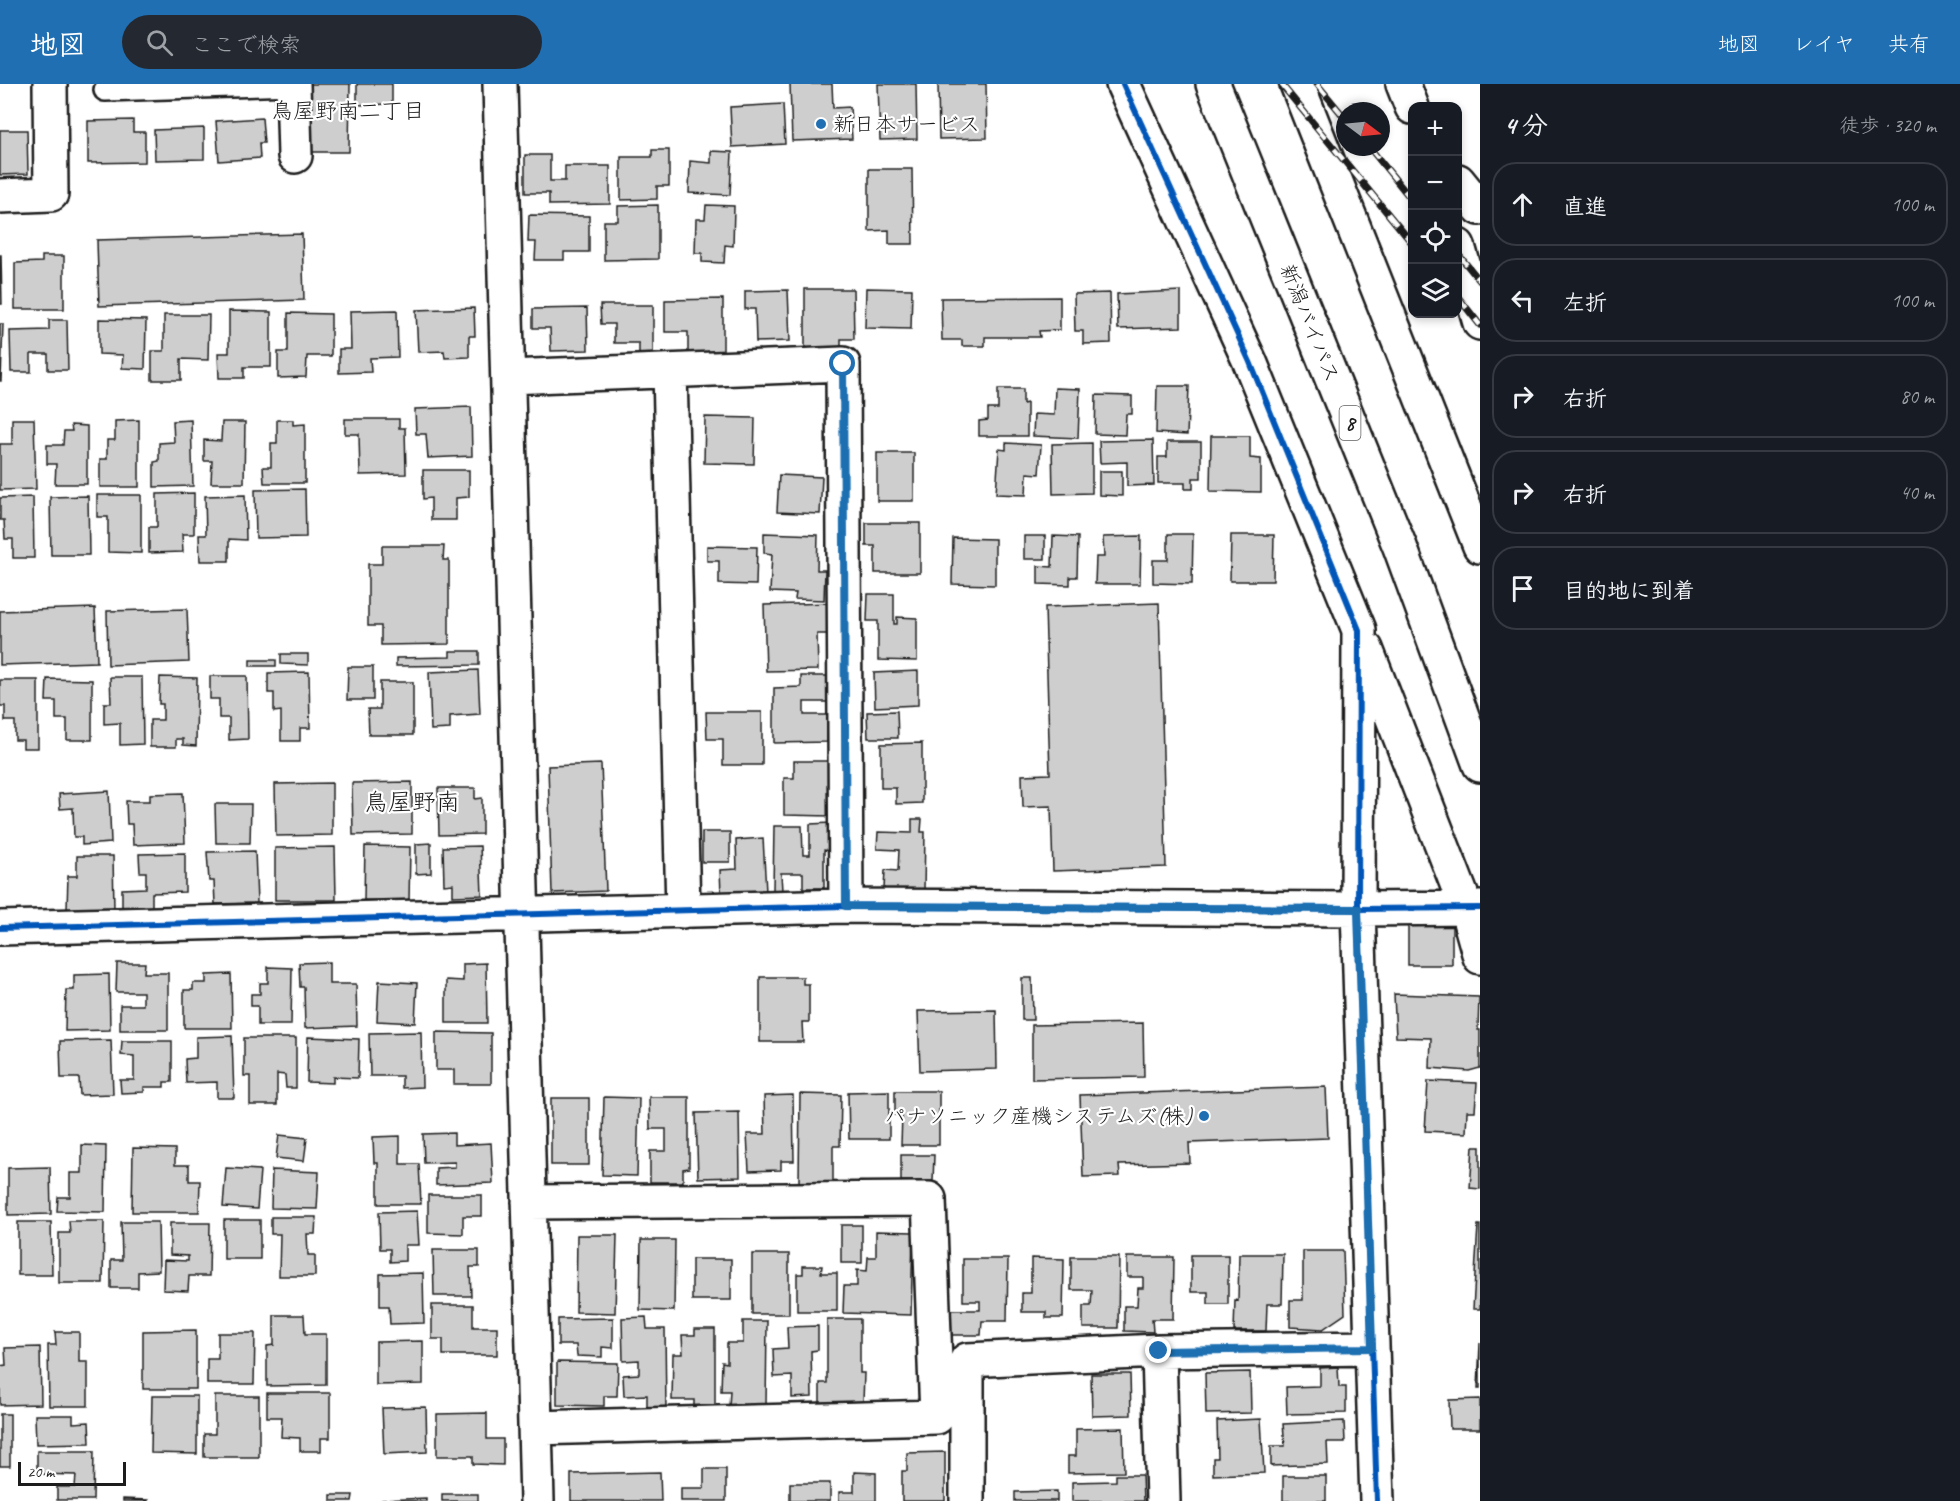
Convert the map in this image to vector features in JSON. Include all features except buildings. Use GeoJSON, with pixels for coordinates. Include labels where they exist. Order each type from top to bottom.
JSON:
{"type":"FeatureCollection","features":[{"type":"Feature","properties":{"kind":"main road"},"geometry":{"type":"LineString","coordinates":[[0,196],[51,194],[50,84]]}},
{"type":"Feature","properties":{"kind":"main road"},"geometry":{"type":"LineString","coordinates":[[293,84],[294,156]]}},
{"type":"Feature","properties":{"kind":"main road"},"geometry":{"type":"LineString","coordinates":[[500,84],[537,1501]]}},
{"type":"Feature","properties":{"kind":"main road"},"geometry":{"type":"LineString","coordinates":[[1124,84],[1250,362],[1473,908],[1480,957]]}},
{"type":"Feature","properties":{"kind":"main road","name":"新潟バイパス"},"geometry":{"type":"LineString","coordinates":[[1214,84],[1400,547],[1480,765]]}},
{"type":"Feature","properties":{"kind":"main road"},"geometry":{"type":"LineString","coordinates":[[1297,84],[1480,546]]}},
{"type":"Feature","properties":{"kind":"main road"},"geometry":{"type":"LineString","coordinates":[[1403,84],[1411,102]]}},
{"type":"Feature","properties":{"kind":"main road"},"geometry":{"type":"LineString","coordinates":[[1462,186],[1480,208]]}},
{"type":"Feature","properties":{"kind":"main road"},"geometry":{"type":"LineString","coordinates":[[1462,260],[1480,323]]}},
{"type":"Feature","properties":{"kind":"main road"},"geometry":{"type":"LineString","coordinates":[[508,377],[843,364],[846,906]]}},
{"type":"Feature","properties":{"kind":"main road"},"geometry":{"type":"LineString","coordinates":[[670,371],[683,911]]}},
{"type":"Feature","properties":{"kind":"main road"},"geometry":{"type":"LineString","coordinates":[[1359,630],[1358,909],[1377,1501]]}},
{"type":"Feature","properties":{"kind":"main road"},"geometry":{"type":"LineString","coordinates":[[0,928],[846,906],[1473,908]]}},
{"type":"Feature","properties":{"kind":"main road"},"geometry":{"type":"LineString","coordinates":[[529,1202],[930,1199],[937,1417],[535,1428]]}},
{"type":"Feature","properties":{"kind":"main road"},"geometry":{"type":"LineString","coordinates":[[967,1501],[967,1360],[1159,1351],[1372,1348]]}},
{"type":"Feature","properties":{"kind":"main road"},"geometry":{"type":"LineString","coordinates":[[1159,1351],[1163,1501]]}},
{"type":"Feature","properties":{"kind":"lane"},"geometry":{"type":"LineString","coordinates":[[105,90],[293,84]]}},
{"type":"Feature","properties":{"kind":"railway"},"geometry":{"type":"LineString","coordinates":[[1281,84],[1408,238]]}},
{"type":"Feature","properties":{"kind":"railway"},"geometry":{"type":"LineString","coordinates":[[1317,84],[1336,107]]}},
{"type":"Feature","properties":{"kind":"railway"},"geometry":{"type":"LineString","coordinates":[[1376,156],[1408,195]]}},
{"type":"Feature","properties":{"kind":"railway"},"geometry":{"type":"LineString","coordinates":[[1462,259],[1480,281]]}},
{"type":"Feature","properties":{"kind":"railway"},"geometry":{"type":"LineString","coordinates":[[1462,302],[1480,325]]}},
{"type":"Feature","properties":{"kind":"cycle path"},"geometry":{"type":"LineString","coordinates":[[1123,84],[1250,362],[1359,630],[1358,909],[1377,1501]]}},
{"type":"Feature","properties":{"kind":"cycle path"},"geometry":{"type":"LineString","coordinates":[[0,928],[846,906],[1480,908]]}},
{"type":"Feature","properties":{"kind":"place","name":"新日本サービス"},"geometry":{"type":"Point","coordinates":[821,124]}},
{"type":"Feature","properties":{"kind":"place","name":"パナソニック産機システムズ(株)"},"geometry":{"type":"Point","coordinates":[1204,1116]}},
{"type":"Feature","properties":{"kind":"district","name":"鳥屋野南二丁目"},"geometry":{"type":"Point","coordinates":[348,111]}},
{"type":"Feature","properties":{"kind":"district","name":"鳥屋野南"},"geometry":{"type":"Point","coordinates":[412,802]}},
{"type":"Feature","properties":{"kind":"route"},"geometry":{"type":"LineString","coordinates":[[843,364],[846,906],[1358,909],[1372,1348],[1159,1351]]}}]}
